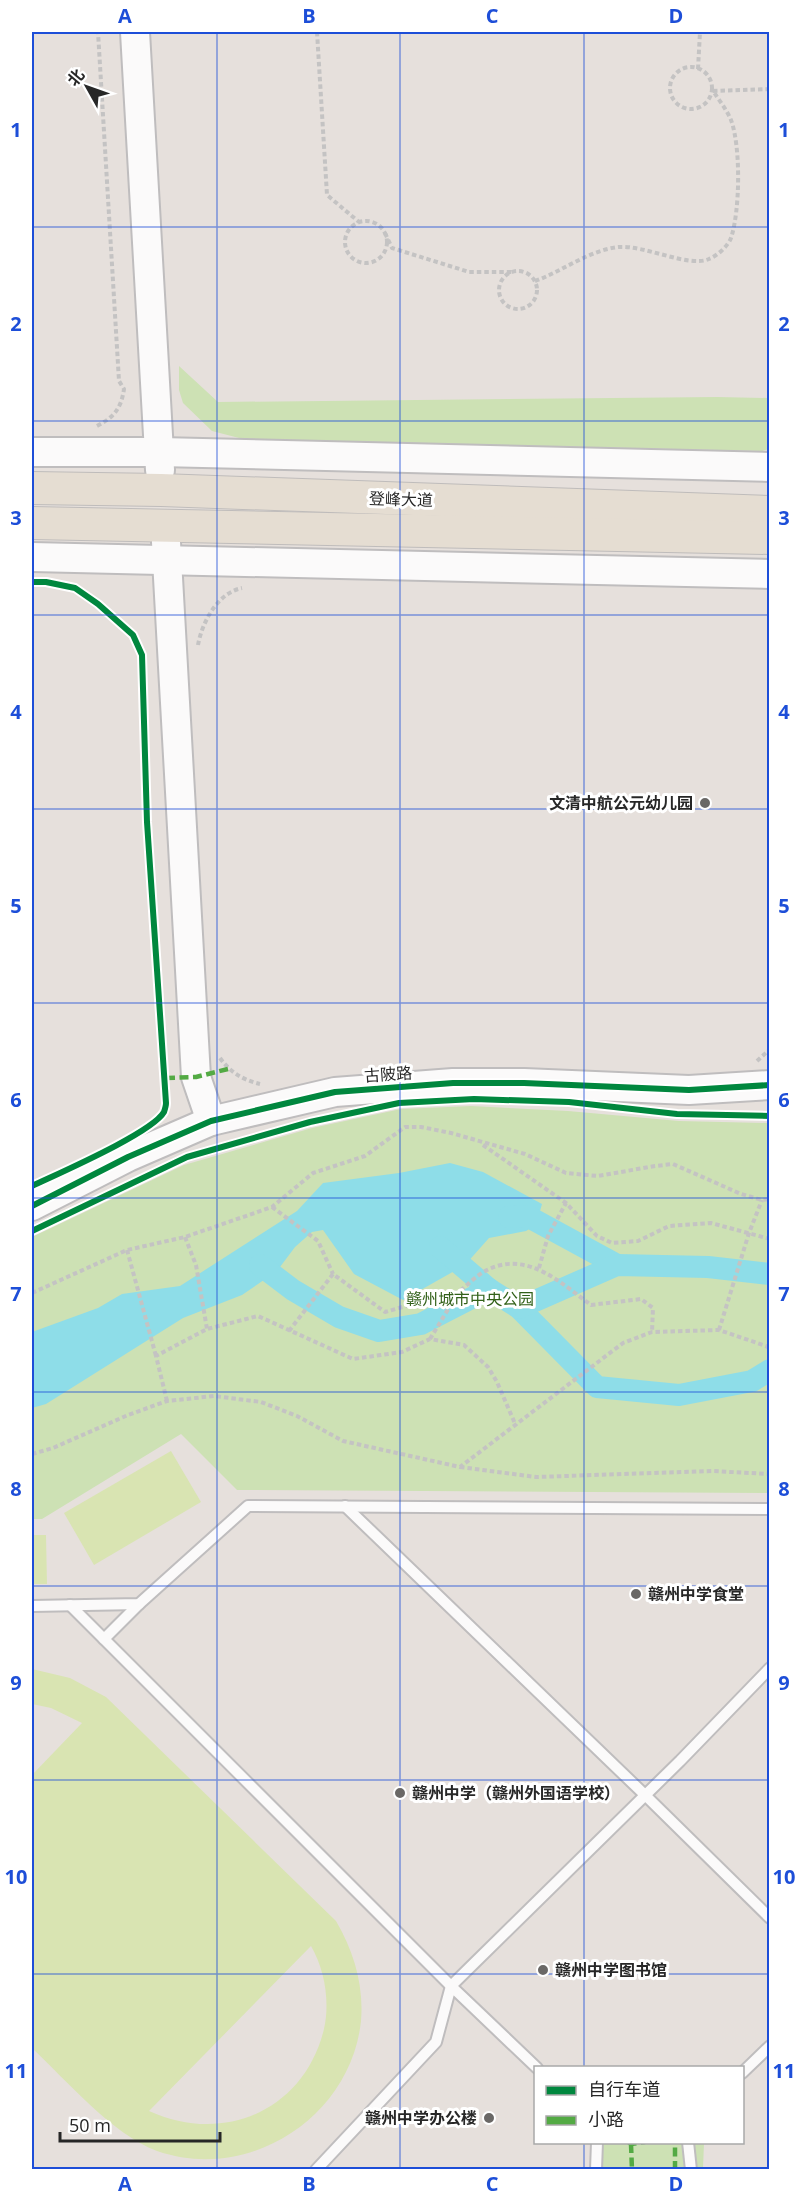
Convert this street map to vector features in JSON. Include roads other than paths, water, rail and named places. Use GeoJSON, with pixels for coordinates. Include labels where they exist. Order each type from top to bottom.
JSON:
{"type":"FeatureCollection","features":[{"type":"Feature","properties":{"kind":"main road","name":"登峰大道"},"geometry":{"type":"LineString","coordinates":[[32,488],[160,490],[770,512]]}},
{"type":"Feature","properties":{"kind":"main road","name":"登峰大道"},"geometry":{"type":"LineString","coordinates":[[32,523],[770,538]]}},
{"type":"Feature","properties":{"kind":"street"},"geometry":{"type":"LineString","coordinates":[[135,32],[160,453],[160,490]]}},
{"type":"Feature","properties":{"kind":"street"},"geometry":{"type":"LineString","coordinates":[[32,452],[770,467]]}},
{"type":"Feature","properties":{"kind":"street"},"geometry":{"type":"LineString","coordinates":[[165,525],[196,1077],[210,1121]]}},
{"type":"Feature","properties":{"kind":"street"},"geometry":{"type":"LineString","coordinates":[[32,557],[770,574]]}},
{"type":"Feature","properties":{"kind":"street","name":"古陂路"},"geometry":{"type":"LineString","coordinates":[[32,1206],[128,1157],[210,1121],[335,1092],[453,1083],[524,1083],[689,1090],[762,1074]]}},
{"type":"Feature","properties":{"kind":"lane"},"geometry":{"type":"LineString","coordinates":[[104,1639],[139,1604],[248,1506],[770,1509]]}},
{"type":"Feature","properties":{"kind":"lane"},"geometry":{"type":"LineString","coordinates":[[345,1506],[770,1918]]}},
{"type":"Feature","properties":{"kind":"lane"},"geometry":{"type":"LineString","coordinates":[[32,1606],[139,1604]]}},
{"type":"Feature","properties":{"kind":"lane"},"geometry":{"type":"LineString","coordinates":[[70,1605],[452,1986],[536,2066]]}},
{"type":"Feature","properties":{"kind":"lane"},"geometry":{"type":"LineString","coordinates":[[316,2169],[436,2042],[452,1986],[770,1668]]}},
{"type":"Feature","properties":{"kind":"lane"},"geometry":{"type":"LineString","coordinates":[[744,2071],[770,2046]]}},
{"type":"Feature","properties":{"kind":"lane"},"geometry":{"type":"LineString","coordinates":[[596,2169],[597,2144]]}},
{"type":"Feature","properties":{"kind":"lane"},"geometry":{"type":"LineString","coordinates":[[688,2144],[691,2169]]}},
{"type":"Feature","properties":{"kind":"water"},"geometry":{"type":"Polygon","coordinates":[[[450,1163],[483,1172],[542,1204],[536,1225],[526,1231],[489,1238],[465,1265],[403,1300],[354,1274],[323,1230],[312,1232],[295,1247],[277,1271],[242,1295],[183,1318],[46,1404],[32,1408],[32,1332],[98,1308],[122,1294],[180,1286],[297,1211],[323,1183],[399,1173],[450,1163]]]}},
{"type":"Feature","properties":{"kind":"waterway"},"geometry":{"type":"LineString","coordinates":[[509,1217],[527,1216],[617,1265]]}},
{"type":"Feature","properties":{"kind":"waterway"},"geometry":{"type":"LineString","coordinates":[[440,1247],[489,1289],[519,1308],[597,1387],[679,1395],[752,1381],[770,1370]]}},
{"type":"Feature","properties":{"kind":"waterway"},"geometry":{"type":"LineString","coordinates":[[260,1265],[293,1290],[339,1317],[379,1331],[421,1324],[489,1289]]}},
{"type":"Feature","properties":{"kind":"waterway"},"geometry":{"type":"LineString","coordinates":[[519,1308],[617,1265],[708,1267],[770,1274]]}},
{"type":"Feature","properties":{"kind":"place","name":"文清中航公元幼儿园"},"geometry":{"type":"Point","coordinates":[705,803]}},
{"type":"Feature","properties":{"kind":"place","name":"赣州中学食堂"},"geometry":{"type":"Point","coordinates":[636,1594]}},
{"type":"Feature","properties":{"kind":"place","name":"赣州中学（赣州外国语学校）"},"geometry":{"type":"Point","coordinates":[400,1793]}},
{"type":"Feature","properties":{"kind":"place","name":"赣州中学图书馆"},"geometry":{"type":"Point","coordinates":[543,1970]}},
{"type":"Feature","properties":{"kind":"place","name":"赣州中学办公楼"},"geometry":{"type":"Point","coordinates":[489,2118]}},
{"type":"Feature","properties":{"kind":"park label","name":"赣州城市中央公园"},"geometry":{"type":"Point","coordinates":[470,1299]}}]}
